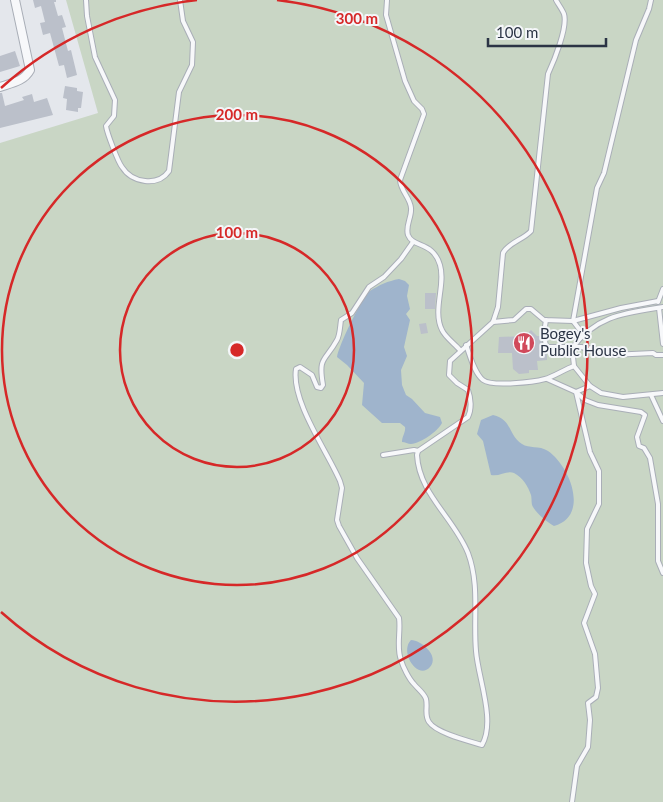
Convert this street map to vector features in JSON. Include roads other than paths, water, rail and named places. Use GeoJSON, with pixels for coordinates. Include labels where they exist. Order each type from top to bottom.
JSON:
{"type":"FeatureCollection","features":[{"type":"Feature","properties":{"kind":"street"},"geometry":{"type":"LineString","coordinates":[[0,87],[20,80],[30,70],[15,0]]}},
{"type":"Feature","properties":{"kind":"lane"},"geometry":{"type":"LineString","coordinates":[[86,0],[87,16],[95,57],[115,100],[114,116],[106,126],[107,133],[122,167],[130,175],[150,182],[165,177],[169,171],[179,92],[192,65],[193,42],[183,21],[180,0]]}},
{"type":"Feature","properties":{"kind":"lane"},"geometry":{"type":"LineString","coordinates":[[387,0],[386,15],[405,81],[414,101],[424,114],[400,180],[401,189],[409,200],[412,210],[408,234],[413,242],[430,248],[436,255],[441,267],[439,316],[442,330],[460,350]]}},
{"type":"Feature","properties":{"kind":"lane"},"geometry":{"type":"LineString","coordinates":[[383,455],[418,451],[461,423],[468,417],[470,412],[468,390],[448,375],[450,361],[493,322],[498,306],[503,253],[506,247],[531,231],[548,74],[557,54],[563,25],[564,15],[556,0]]}},
{"type":"Feature","properties":{"kind":"lane"},"geometry":{"type":"LineString","coordinates":[[583,334],[573,320],[597,188],[604,174],[636,40],[649,8],[650,0]]}},
{"type":"Feature","properties":{"kind":"lane"},"geometry":{"type":"LineString","coordinates":[[413,242],[401,259],[384,277],[369,288],[352,313],[341,320],[338,339],[323,358],[321,367],[323,385],[321,388],[317,387],[312,375],[300,367],[296,369],[296,383],[306,412],[340,481],[342,488],[337,520],[339,526],[357,558],[399,618],[401,660],[413,684],[426,699],[429,723],[436,729],[482,745],[486,738],[487,720],[476,652],[476,590],[473,568],[467,551],[426,487],[417,460],[418,451]]}},
{"type":"Feature","properties":{"kind":"lane"},"geometry":{"type":"LineString","coordinates":[[663,289],[658,301],[663,344]]}},
{"type":"Feature","properties":{"kind":"lane"},"geometry":{"type":"LineString","coordinates":[[493,322],[514,320],[526,309],[531,309],[546,320],[573,320],[658,301]]}},
{"type":"Feature","properties":{"kind":"lane"},"geometry":{"type":"LineString","coordinates":[[659,308],[628,313],[602,321],[583,334],[572,348],[574,366],[590,386],[601,393],[623,397],[663,393]]}},
{"type":"Feature","properties":{"kind":"lane"},"geometry":{"type":"LineString","coordinates":[[546,320],[544,333],[546,348],[592,348],[600,352],[607,351],[611,355],[663,354]]}},
{"type":"Feature","properties":{"kind":"lane"},"geometry":{"type":"LineString","coordinates":[[466,345],[477,374],[484,381],[493,384],[547,379],[560,370],[574,366]]}},
{"type":"Feature","properties":{"kind":"lane"},"geometry":{"type":"LineString","coordinates":[[547,379],[576,392],[584,400],[598,406],[641,412],[644,416],[636,437],[639,446],[644,448],[650,458],[658,504],[658,560],[663,573]]}},
{"type":"Feature","properties":{"kind":"lane"},"geometry":{"type":"LineString","coordinates":[[576,392],[590,386]]}},
{"type":"Feature","properties":{"kind":"lane"},"geometry":{"type":"LineString","coordinates":[[572,802],[577,766],[588,747],[590,720],[588,703],[596,697],[598,688],[595,654],[584,622],[595,594],[591,586],[586,563],[587,529],[599,504],[599,471],[590,452],[576,392]]}},
{"type":"Feature","properties":{"kind":"lane"},"geometry":{"type":"LineString","coordinates":[[651,395],[663,421]]}},
{"type":"Feature","properties":{"kind":"water"},"geometry":{"type":"Polygon","coordinates":[[[399,279],[409,285],[407,296],[410,309],[406,314],[410,320],[404,347],[407,356],[401,370],[402,385],[406,395],[425,413],[440,417],[442,423],[428,436],[419,442],[411,444],[402,442],[405,427],[400,423],[382,423],[362,405],[364,383],[337,357],[351,322],[366,296],[380,285],[399,279]]]}},
{"type":"Feature","properties":{"kind":"water"},"geometry":{"type":"Polygon","coordinates":[[[493,415],[504,420],[514,436],[522,444],[548,451],[563,468],[573,490],[574,502],[571,512],[565,521],[554,526],[545,520],[532,506],[531,495],[527,485],[514,473],[491,475],[483,441],[477,434],[481,420],[493,415]]]}},
{"type":"Feature","properties":{"kind":"water"},"geometry":{"type":"Polygon","coordinates":[[[411,640],[420,643],[428,649],[433,658],[430,667],[425,670],[416,668],[409,658],[407,651],[411,640]]]}},
{"type":"Feature","properties":{"kind":"place","name":"Bogey's Public House"},"geometry":{"type":"Point","coordinates":[524,343]}}]}
